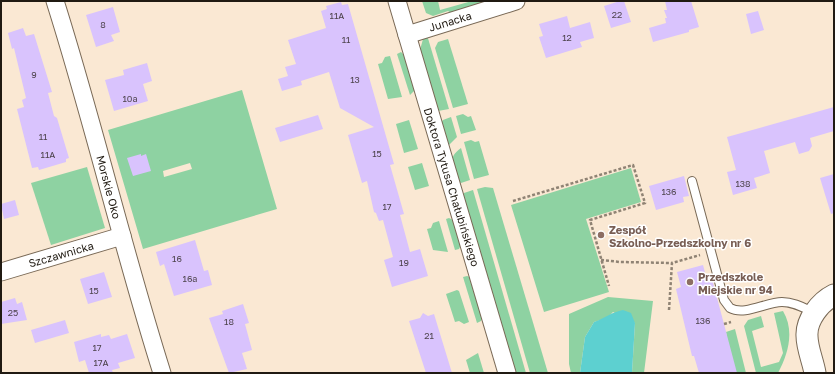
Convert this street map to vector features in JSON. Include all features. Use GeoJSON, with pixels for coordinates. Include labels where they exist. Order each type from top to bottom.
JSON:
{"type":"FeatureCollection","features":[{"type":"Feature","properties":{"kind":"street","name":"Morskie Oko"},"geometry":{"type":"LineString","coordinates":[[55,1],[83,91],[122,236],[162,373]]}},
{"type":"Feature","properties":{"kind":"street","name":"Doktora Tytusa Chałubińskiego"},"geometry":{"type":"LineString","coordinates":[[397,1],[507,373]]}},
{"type":"Feature","properties":{"kind":"street","name":"Junacka"},"geometry":{"type":"LineString","coordinates":[[407,35],[516,1]]}},
{"type":"Feature","properties":{"kind":"street","name":"Szczawnicka"},"geometry":{"type":"LineString","coordinates":[[1,272],[122,236]]}},
{"type":"Feature","properties":{"kind":"street"},"geometry":{"type":"LineString","coordinates":[[815,373],[806,336],[807,329],[815,313],[824,302],[834,295]]}},
{"type":"Feature","properties":{"kind":"lane"},"geometry":{"type":"LineString","coordinates":[[692,181],[724,300],[730,308],[740,311],[773,303],[784,302],[797,305],[815,313]]}},
{"type":"Feature","properties":{"kind":"path"},"geometry":{"type":"LineString","coordinates":[[513,201],[633,165],[645,203],[590,220],[609,286]]}},
{"type":"Feature","properties":{"kind":"path"},"geometry":{"type":"LineString","coordinates":[[601,260],[672,263],[711,252]]}},
{"type":"Feature","properties":{"kind":"path"},"geometry":{"type":"LineString","coordinates":[[669,310],[672,263]]}},
{"type":"Feature","properties":{"kind":"path"},"geometry":{"type":"LineString","coordinates":[[724,324],[735,321]]}},
{"type":"Feature","properties":{"kind":"green space"},"geometry":{"type":"Polygon","coordinates":[[[422,1],[438,1],[440,10],[472,1],[497,1],[454,15],[448,11],[433,16],[426,13],[422,1]]]}},
{"type":"Feature","properties":{"kind":"green space"},"geometry":{"type":"Polygon","coordinates":[[[427,35],[449,109],[438,111],[420,50],[423,39],[427,35]]]}},
{"type":"Feature","properties":{"kind":"green space"},"geometry":{"type":"Polygon","coordinates":[[[448,39],[468,104],[453,108],[435,48],[438,42],[448,39]]]}},
{"type":"Feature","properties":{"kind":"green space"},"geometry":{"type":"Polygon","coordinates":[[[401,52],[404,55],[415,90],[410,95],[397,54],[401,52]]]}},
{"type":"Feature","properties":{"kind":"green space"},"geometry":{"type":"Polygon","coordinates":[[[390,56],[402,97],[388,99],[378,64],[382,63],[385,57],[390,56]]]}},
{"type":"Feature","properties":{"kind":"green space"},"geometry":{"type":"Polygon","coordinates":[[[242,90],[277,209],[143,249],[108,130],[242,90]],[[190,163],[163,171],[164,177],[192,169],[190,163]]]}},
{"type":"Feature","properties":{"kind":"green space"},"geometry":{"type":"Polygon","coordinates":[[[463,114],[468,117],[471,116],[476,130],[461,134],[456,116],[463,114]]]}},
{"type":"Feature","properties":{"kind":"green space"},"geometry":{"type":"Polygon","coordinates":[[[451,117],[457,137],[449,145],[447,144],[441,123],[443,120],[451,117]]]}},
{"type":"Feature","properties":{"kind":"green space"},"geometry":{"type":"Polygon","coordinates":[[[409,120],[418,149],[404,153],[396,124],[409,120]]]}},
{"type":"Feature","properties":{"kind":"green space"},"geometry":{"type":"Polygon","coordinates":[[[471,140],[475,142],[479,141],[489,175],[474,179],[464,142],[471,140]]]}},
{"type":"Feature","properties":{"kind":"green space"},"geometry":{"type":"Polygon","coordinates":[[[461,148],[470,180],[461,183],[458,181],[452,159],[456,152],[461,148]]]}},
{"type":"Feature","properties":{"kind":"green space"},"geometry":{"type":"Polygon","coordinates":[[[422,163],[429,186],[415,190],[408,167],[422,163]]]}},
{"type":"Feature","properties":{"kind":"green space"},"geometry":{"type":"Polygon","coordinates":[[[87,167],[105,228],[51,245],[31,183],[87,167]]]}},
{"type":"Feature","properties":{"kind":"green space"},"geometry":{"type":"Polygon","coordinates":[[[631,168],[641,202],[586,219],[609,292],[544,312],[511,205],[631,168]]]}},
{"type":"Feature","properties":{"kind":"green space"},"geometry":{"type":"Polygon","coordinates":[[[485,187],[493,188],[548,373],[530,373],[477,189],[485,187]]]}},
{"type":"Feature","properties":{"kind":"green space"},"geometry":{"type":"Polygon","coordinates":[[[473,190],[526,373],[514,373],[462,196],[464,193],[473,190]]]}},
{"type":"Feature","properties":{"kind":"green space"},"geometry":{"type":"Polygon","coordinates":[[[449,218],[453,220],[461,245],[459,249],[455,250],[446,219],[449,218]]]}},
{"type":"Feature","properties":{"kind":"green space"},"geometry":{"type":"Polygon","coordinates":[[[439,221],[448,252],[433,250],[427,229],[431,228],[433,223],[439,221]]]}},
{"type":"Feature","properties":{"kind":"green space"},"geometry":{"type":"Polygon","coordinates":[[[463,277],[470,277],[482,319],[477,323],[463,277]]]}},
{"type":"Feature","properties":{"kind":"green space"},"geometry":{"type":"Polygon","coordinates":[[[457,290],[459,291],[469,322],[464,324],[459,321],[455,322],[446,294],[457,290]]]}},
{"type":"Feature","properties":{"kind":"green space"},"geometry":{"type":"Polygon","coordinates":[[[608,297],[653,301],[644,373],[632,373],[635,323],[613,312],[607,318],[594,322],[585,337],[580,373],[571,373],[569,364],[569,314],[608,297]]]}},
{"type":"Feature","properties":{"kind":"green space"},"geometry":{"type":"Polygon","coordinates":[[[783,311],[789,326],[789,342],[782,366],[778,373],[756,373],[744,326],[748,320],[761,316],[764,327],[752,331],[761,367],[779,362],[783,353],[774,313],[783,311]]]}},
{"type":"Feature","properties":{"kind":"green space"},"geometry":{"type":"Polygon","coordinates":[[[735,329],[746,373],[733,373],[726,332],[735,329]]]}},
{"type":"Feature","properties":{"kind":"green space"},"geometry":{"type":"Polygon","coordinates":[[[478,353],[484,373],[470,373],[466,360],[478,353]]]}},
{"type":"Feature","properties":{"kind":"water"},"geometry":{"type":"Polygon","coordinates":[[[623,310],[631,313],[635,323],[632,373],[580,373],[585,337],[594,322],[615,312],[623,310]]]}},
{"type":"Feature","properties":{"kind":"building"},"geometry":{"type":"Polygon","coordinates":[[[624,1],[631,22],[611,28],[604,6],[624,1]]]}},
{"type":"Feature","properties":{"kind":"building"},"geometry":{"type":"Polygon","coordinates":[[[665,1],[691,1],[699,27],[689,30],[689,32],[653,42],[649,28],[666,23],[665,18],[667,18],[664,10],[667,10],[665,1]]]}},
{"type":"Feature","properties":{"kind":"building"},"geometry":{"type":"Polygon","coordinates":[[[341,2],[342,5],[348,4],[394,164],[390,165],[404,214],[400,215],[410,252],[420,249],[428,276],[392,287],[384,260],[393,257],[383,220],[379,221],[376,213],[374,212],[367,181],[362,183],[348,135],[374,127],[340,108],[329,72],[301,81],[302,85],[282,91],[278,79],[288,76],[285,67],[296,64],[288,40],[326,28],[321,11],[327,9],[326,6],[341,2]]]}},
{"type":"Feature","properties":{"kind":"building"},"geometry":{"type":"Polygon","coordinates":[[[113,7],[120,32],[111,35],[114,41],[96,47],[86,15],[113,7]]]}},
{"type":"Feature","properties":{"kind":"building"},"geometry":{"type":"Polygon","coordinates":[[[758,11],[764,30],[751,34],[746,14],[758,11]]]}},
{"type":"Feature","properties":{"kind":"building"},"geometry":{"type":"Polygon","coordinates":[[[567,16],[570,28],[590,22],[594,38],[580,42],[582,47],[546,58],[539,37],[543,36],[539,24],[567,16]]]}},
{"type":"Feature","properties":{"kind":"building"},"geometry":{"type":"Polygon","coordinates":[[[23,28],[26,36],[34,34],[52,92],[48,93],[54,116],[57,118],[69,158],[66,159],[66,162],[39,170],[38,167],[32,168],[17,109],[24,107],[22,100],[26,98],[14,48],[12,49],[8,33],[23,28]]]}},
{"type":"Feature","properties":{"kind":"building"},"geometry":{"type":"Polygon","coordinates":[[[147,63],[152,81],[143,84],[148,101],[114,111],[105,80],[124,75],[123,70],[147,63]]]}},
{"type":"Feature","properties":{"kind":"building"},"geometry":{"type":"Polygon","coordinates":[[[834,107],[834,131],[810,138],[812,146],[809,151],[799,154],[795,142],[764,151],[770,173],[754,178],[757,188],[733,195],[727,172],[736,170],[727,137],[834,107]]]}},
{"type":"Feature","properties":{"kind":"building"},"geometry":{"type":"Polygon","coordinates":[[[318,115],[323,129],[280,142],[275,128],[318,115]]]}},
{"type":"Feature","properties":{"kind":"building"},"geometry":{"type":"Polygon","coordinates":[[[141,154],[141,156],[146,154],[151,171],[133,176],[127,158],[141,154]]]}},
{"type":"Feature","properties":{"kind":"building"},"geometry":{"type":"Polygon","coordinates":[[[834,174],[834,213],[831,214],[820,178],[834,174]]]}},
{"type":"Feature","properties":{"kind":"building"},"geometry":{"type":"Polygon","coordinates":[[[684,176],[689,196],[683,197],[684,202],[656,210],[649,186],[684,176]]]}},
{"type":"Feature","properties":{"kind":"building"},"geometry":{"type":"Polygon","coordinates":[[[15,200],[19,215],[4,219],[1,204],[15,200]]]}},
{"type":"Feature","properties":{"kind":"building"},"geometry":{"type":"Polygon","coordinates":[[[195,240],[204,271],[208,270],[212,285],[174,296],[164,264],[160,266],[156,252],[195,240]]]}},
{"type":"Feature","properties":{"kind":"building"},"geometry":{"type":"Polygon","coordinates":[[[703,265],[707,280],[712,279],[737,373],[699,373],[694,356],[692,356],[676,289],[681,287],[677,272],[703,265]]]}},
{"type":"Feature","properties":{"kind":"building"},"geometry":{"type":"Polygon","coordinates":[[[104,272],[112,297],[88,304],[80,279],[104,272]]]}},
{"type":"Feature","properties":{"kind":"building"},"geometry":{"type":"Polygon","coordinates":[[[15,298],[17,304],[22,302],[27,320],[1,324],[1,302],[15,298]]]}},
{"type":"Feature","properties":{"kind":"building"},"geometry":{"type":"Polygon","coordinates":[[[243,304],[249,323],[245,324],[252,350],[242,353],[247,369],[229,373],[209,318],[223,314],[222,311],[243,304]]]}},
{"type":"Feature","properties":{"kind":"building"},"geometry":{"type":"Polygon","coordinates":[[[423,313],[428,316],[434,314],[452,373],[426,373],[409,321],[420,318],[423,313]]]}},
{"type":"Feature","properties":{"kind":"building"},"geometry":{"type":"Polygon","coordinates":[[[65,320],[69,333],[35,343],[31,330],[65,320]]]}},
{"type":"Feature","properties":{"kind":"building"},"geometry":{"type":"Polygon","coordinates":[[[101,334],[101,337],[109,335],[111,339],[127,334],[135,358],[118,363],[120,368],[112,370],[113,373],[89,373],[85,360],[79,362],[74,342],[101,334]]]}},
{"type":"Feature","properties":{"kind":"place","name":"Zespół Szkolno-Przedszkolny nr 6"},"geometry":{"type":"Point","coordinates":[601,235]}},
{"type":"Feature","properties":{"kind":"place","name":"Przedszkole Miejskie nr 94"},"geometry":{"type":"Point","coordinates":[690,282]}}]}
